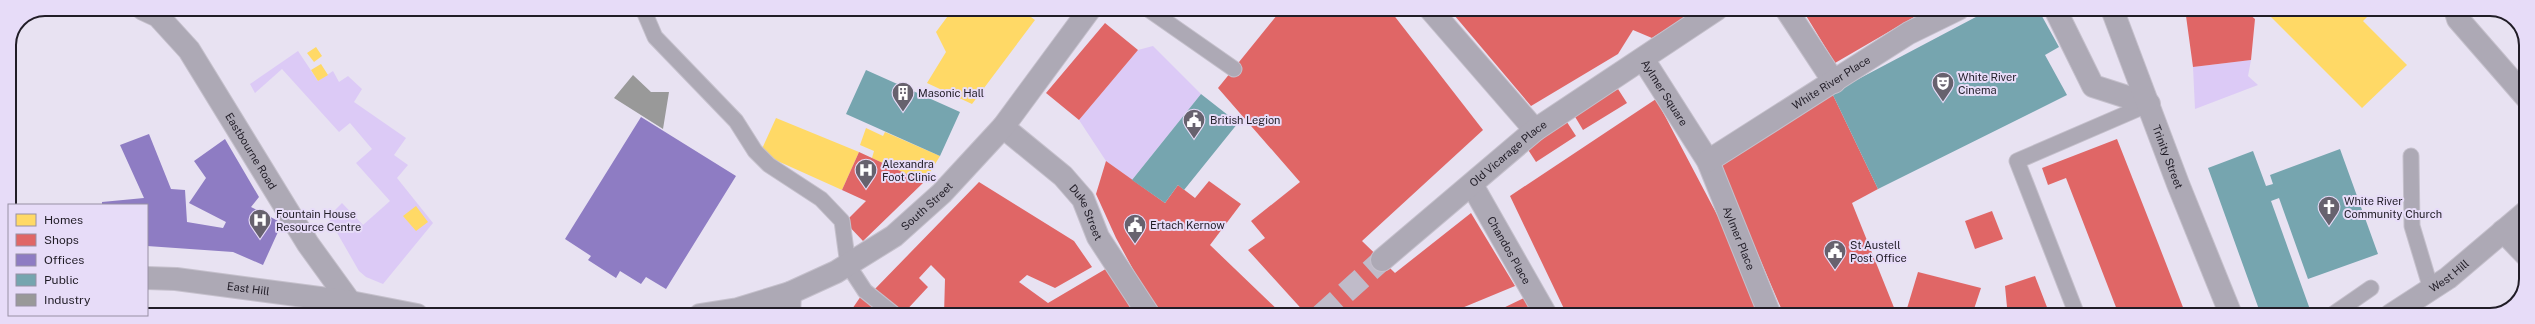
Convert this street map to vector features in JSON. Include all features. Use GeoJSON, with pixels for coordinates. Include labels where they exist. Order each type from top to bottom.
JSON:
{"type":"FeatureCollection","features":[{"type":"Feature","properties":{"kind":"street","name":"Eastbourne Road"},"geometry":{"type":"LineString","coordinates":[[158,16],[189,50],[308,244],[350,302]]}},
{"type":"Feature","properties":{"kind":"street","name":"South Street"},"geometry":{"type":"LineString","coordinates":[[741,308],[790,293],[848,265],[894,236],[942,193],[1003,127],[1085,16]]}},
{"type":"Feature","properties":{"kind":"street"},"geometry":{"type":"LineString","coordinates":[[1436,16],[1535,130]]}},
{"type":"Feature","properties":{"kind":"street","name":"Aylmer Square"},"geometry":{"type":"LineString","coordinates":[[1706,16],[1643,59],[1708,161]]}},
{"type":"Feature","properties":{"kind":"street"},"geometry":{"type":"LineString","coordinates":[[1791,16],[1834,82]]}},
{"type":"Feature","properties":{"kind":"street","name":"White River Place"},"geometry":{"type":"LineString","coordinates":[[1708,161],[1909,33],[1944,16]]}},
{"type":"Feature","properties":{"kind":"street"},"geometry":{"type":"LineString","coordinates":[[2058,16],[2093,86],[2149,104]]}},
{"type":"Feature","properties":{"kind":"street","name":"Trinity Street"},"geometry":{"type":"LineString","coordinates":[[2115,16],[2227,308]]}},
{"type":"Feature","properties":{"kind":"street"},"geometry":{"type":"LineString","coordinates":[[2457,16],[2458,19],[2519,89]]}},
{"type":"Feature","properties":{"kind":"street","name":"Old Vicarage Place"},"geometry":{"type":"LineString","coordinates":[[1382,260],[1535,130],[1643,59]]}},
{"type":"Feature","properties":{"kind":"street","name":"Duke Street"},"geometry":{"type":"LineString","coordinates":[[1003,127],[1063,176],[1079,194],[1092,218],[1098,238],[1144,308]]}},
{"type":"Feature","properties":{"kind":"street","name":"Aylmer Place"},"geometry":{"type":"LineString","coordinates":[[1708,161],[1767,308]]}},
{"type":"Feature","properties":{"kind":"street","name":"Chandos Place"},"geometry":{"type":"LineString","coordinates":[[1472,185],[1542,308]]}},
{"type":"Feature","properties":{"kind":"street","name":"West Hill"},"geometry":{"type":"LineString","coordinates":[[2402,308],[2431,289],[2519,218]]}},
{"type":"Feature","properties":{"kind":"street"},"geometry":{"type":"LineString","coordinates":[[2503,232],[2519,248]]}},
{"type":"Feature","properties":{"kind":"street","name":"East Hill"},"geometry":{"type":"LineString","coordinates":[[148,278],[176,279],[350,302]]}},
{"type":"Feature","properties":{"kind":"street"},"geometry":{"type":"LineString","coordinates":[[789,308],[790,293]]}},
{"type":"Feature","properties":{"kind":"street"},"geometry":{"type":"LineString","coordinates":[[350,302],[381,308]]}},
{"type":"Feature","properties":{"kind":"lane"},"geometry":{"type":"LineString","coordinates":[[646,16],[655,37],[736,121],[755,151],[769,165],[821,199],[842,221],[848,265],[865,291],[886,308]]}},
{"type":"Feature","properties":{"kind":"lane"},"geometry":{"type":"LineString","coordinates":[[1158,16],[1234,68]]}},
{"type":"Feature","properties":{"kind":"lane"},"geometry":{"type":"LineString","coordinates":[[2074,308],[2017,161],[2149,104]]}},
{"type":"Feature","properties":{"kind":"lane"},"geometry":{"type":"LineString","coordinates":[[2412,156],[2412,226],[2431,289]]}},
{"type":"Feature","properties":{"kind":"lane"},"geometry":{"type":"LineString","coordinates":[[2342,308],[2370,288]]}},
{"type":"Feature","properties":{"kind":"shaded area"},"geometry":{"type":"Polygon","coordinates":[[[1153,46],[1201,94],[1132,180],[1106,161],[1079,120],[1138,50],[1153,46]]]}},
{"type":"Feature","properties":{"kind":"shaded area"},"geometry":{"type":"Polygon","coordinates":[[[298,51],[318,81],[333,71],[339,82],[348,76],[362,89],[354,102],[406,138],[394,155],[408,165],[397,178],[433,223],[383,284],[366,277],[359,271],[328,217],[342,203],[363,225],[390,201],[356,163],[372,149],[350,123],[339,132],[282,69],[255,93],[250,84],[298,51]]]}},
{"type":"Feature","properties":{"kind":"shaded area"},"geometry":{"type":"Polygon","coordinates":[[[2251,60],[2248,76],[2258,85],[2195,109],[2193,67],[2251,60]]]}},
{"type":"Feature","properties":{"kind":"building: Homes"},"geometry":{"type":"Polygon","coordinates":[[[948,16],[1030,16],[1035,20],[972,104],[927,83],[946,52],[936,32],[948,16]]]}},
{"type":"Feature","properties":{"kind":"building: Homes"},"geometry":{"type":"Polygon","coordinates":[[[2368,16],[2363,21],[2407,65],[2362,108],[2271,17],[2368,16]]]}},
{"type":"Feature","properties":{"kind":"building: Homes"},"geometry":{"type":"Polygon","coordinates":[[[316,47],[322,56],[314,62],[307,53],[316,47]]]}},
{"type":"Feature","properties":{"kind":"building: Homes"},"geometry":{"type":"Polygon","coordinates":[[[321,64],[328,75],[318,81],[311,70],[321,64]]]}},
{"type":"Feature","properties":{"kind":"building: Homes"},"geometry":{"type":"Polygon","coordinates":[[[776,118],[859,152],[842,190],[760,153],[776,118]]]}},
{"type":"Feature","properties":{"kind":"building: Homes"},"geometry":{"type":"Polygon","coordinates":[[[866,128],[883,136],[885,132],[940,156],[924,182],[872,158],[874,151],[860,145],[866,128]]]}},
{"type":"Feature","properties":{"kind":"building: Homes"},"geometry":{"type":"Polygon","coordinates":[[[416,206],[428,222],[416,231],[403,216],[416,206]]]}},
{"type":"Feature","properties":{"kind":"building: Shops"},"geometry":{"type":"Polygon","coordinates":[[[1276,16],[1394,16],[1483,130],[1362,241],[1395,273],[1471,213],[1515,286],[1462,308],[1301,308],[1248,250],[1265,238],[1251,221],[1300,182],[1218,88],[1276,16]]]}},
{"type":"Feature","properties":{"kind":"building: Shops"},"geometry":{"type":"Polygon","coordinates":[[[1455,16],[1687,16],[1652,38],[1633,30],[1618,54],[1531,106],[1455,16]]]}},
{"type":"Feature","properties":{"kind":"building: Shops"},"geometry":{"type":"Polygon","coordinates":[[[1806,16],[1916,16],[1835,63],[1806,16]]]}},
{"type":"Feature","properties":{"kind":"building: Shops"},"geometry":{"type":"Polygon","coordinates":[[[2186,16],[2251,16],[2255,19],[2251,60],[2193,67],[2186,16]]]}},
{"type":"Feature","properties":{"kind":"building: Shops"},"geometry":{"type":"Polygon","coordinates":[[[1105,23],[1138,50],[1079,120],[1046,93],[1105,23]]]}},
{"type":"Feature","properties":{"kind":"building: Shops"},"geometry":{"type":"Polygon","coordinates":[[[1618,89],[1627,103],[1583,130],[1574,115],[1618,89]]]}},
{"type":"Feature","properties":{"kind":"building: Shops"},"geometry":{"type":"Polygon","coordinates":[[[1832,93],[1878,189],[1852,203],[1894,308],[1781,308],[1717,159],[1832,93]]]}},
{"type":"Feature","properties":{"kind":"building: Shops"},"geometry":{"type":"Polygon","coordinates":[[[1656,99],[1733,245],[1756,308],[1564,308],[1510,196],[1656,99]]]}},
{"type":"Feature","properties":{"kind":"building: Shops"},"geometry":{"type":"Polygon","coordinates":[[[1565,119],[1576,136],[1536,162],[1525,145],[1565,119]]]}},
{"type":"Feature","properties":{"kind":"building: Shops"},"geometry":{"type":"Polygon","coordinates":[[[2117,139],[2183,308],[2116,308],[2066,178],[2048,185],[2042,168],[2117,139]]]}},
{"type":"Feature","properties":{"kind":"building: Shops"},"geometry":{"type":"Polygon","coordinates":[[[859,152],[924,182],[863,241],[845,222],[866,201],[842,190],[859,152]]]}},
{"type":"Feature","properties":{"kind":"building: Shops"},"geometry":{"type":"Polygon","coordinates":[[[1106,161],[1165,203],[1178,185],[1195,198],[1209,181],[1241,204],[1210,245],[1276,308],[1154,308],[1116,238],[1096,194],[1106,161]]]}},
{"type":"Feature","properties":{"kind":"building: Shops"},"geometry":{"type":"Polygon","coordinates":[[[979,182],[1074,241],[1092,267],[1055,288],[1027,275],[1019,282],[1048,303],[1109,267],[1134,308],[944,308],[945,279],[931,265],[919,278],[928,287],[908,308],[894,308],[873,291],[979,182]]]}},
{"type":"Feature","properties":{"kind":"building: Shops"},"geometry":{"type":"Polygon","coordinates":[[[1992,211],[2003,239],[1975,249],[1965,221],[1992,211]]]}},
{"type":"Feature","properties":{"kind":"building: Shops"},"geometry":{"type":"Polygon","coordinates":[[[1918,272],[1981,288],[1974,308],[1907,308],[1918,272]]]}},
{"type":"Feature","properties":{"kind":"building: Shops"},"geometry":{"type":"Polygon","coordinates":[[[2035,276],[2047,308],[1998,308],[2007,307],[2005,286],[2035,276]]]}},
{"type":"Feature","properties":{"kind":"building: Shops"},"geometry":{"type":"Polygon","coordinates":[[[1532,294],[1538,308],[1503,308],[1532,294]]]}},
{"type":"Feature","properties":{"kind":"building: Shops"},"geometry":{"type":"Polygon","coordinates":[[[861,296],[878,308],[853,308],[861,296]]]}},
{"type":"Feature","properties":{"kind":"building: Offices"},"geometry":{"type":"Polygon","coordinates":[[[641,117],[736,176],[666,289],[646,277],[641,284],[620,271],[616,278],[588,260],[591,256],[565,239],[641,117]]]}},
{"type":"Feature","properties":{"kind":"building: Offices"},"geometry":{"type":"Polygon","coordinates":[[[149,134],[171,189],[185,190],[187,222],[223,228],[226,222],[189,203],[206,178],[194,161],[225,139],[259,197],[251,207],[282,223],[263,265],[233,252],[148,246],[148,204],[102,204],[102,202],[144,198],[120,145],[149,134]]]}},
{"type":"Feature","properties":{"kind":"building: Public","name":"White River Cinema"},"geometry":{"type":"Polygon","coordinates":[[[1978,16],[2042,16],[2059,47],[2045,55],[2067,95],[1878,189],[1832,93],[1978,16]]]}},
{"type":"Feature","properties":{"kind":"building: Public","name":"Masonic Hall"},"geometry":{"type":"Polygon","coordinates":[[[866,70],[960,112],[940,156],[846,114],[866,70]]]}},
{"type":"Feature","properties":{"kind":"building: Public","name":"British Legion"},"geometry":{"type":"Polygon","coordinates":[[[1201,94],[1238,123],[1184,190],[1178,185],[1165,203],[1132,180],[1201,94]]]}},
{"type":"Feature","properties":{"kind":"building: Public","name":"White River Community Church"},"geometry":{"type":"Polygon","coordinates":[[[2340,149],[2378,254],[2308,279],[2279,198],[2271,201],[2309,308],[2258,308],[2208,168],[2253,151],[2266,186],[2273,184],[2270,175],[2340,149]]]}},
{"type":"Feature","properties":{"kind":"building: Industry"},"geometry":{"type":"Polygon","coordinates":[[[633,75],[651,92],[669,92],[663,129],[614,98],[633,75]]]}},
{"type":"Feature","properties":{"kind":"tunnel"},"geometry":{"type":"LineString","coordinates":[[1329,308],[1382,260]]}},
{"type":"Feature","properties":{"kind":"place","name":"White River Cinema"},"geometry":{"type":"Point","coordinates":[1943,102]}},
{"type":"Feature","properties":{"kind":"place","name":"Masonic Hall"},"geometry":{"type":"Point","coordinates":[903,112]}},
{"type":"Feature","properties":{"kind":"place","name":"British Legion"},"geometry":{"type":"Point","coordinates":[1194,140]}},
{"type":"Feature","properties":{"kind":"place","name":"Alexandra Foot Clinic"},"geometry":{"type":"Point","coordinates":[866,190]}},
{"type":"Feature","properties":{"kind":"place","name":"White River Community Church"},"geometry":{"type":"Point","coordinates":[2329,226]}},
{"type":"Feature","properties":{"kind":"place","name":"Fountain House Resource Centre"},"geometry":{"type":"Point","coordinates":[260,240]}},
{"type":"Feature","properties":{"kind":"place","name":"Ertach Kernow"},"geometry":{"type":"Point","coordinates":[1135,244]}},
{"type":"Feature","properties":{"kind":"place","name":"St Austell Post Office"},"geometry":{"type":"Point","coordinates":[1835,270]}}]}
